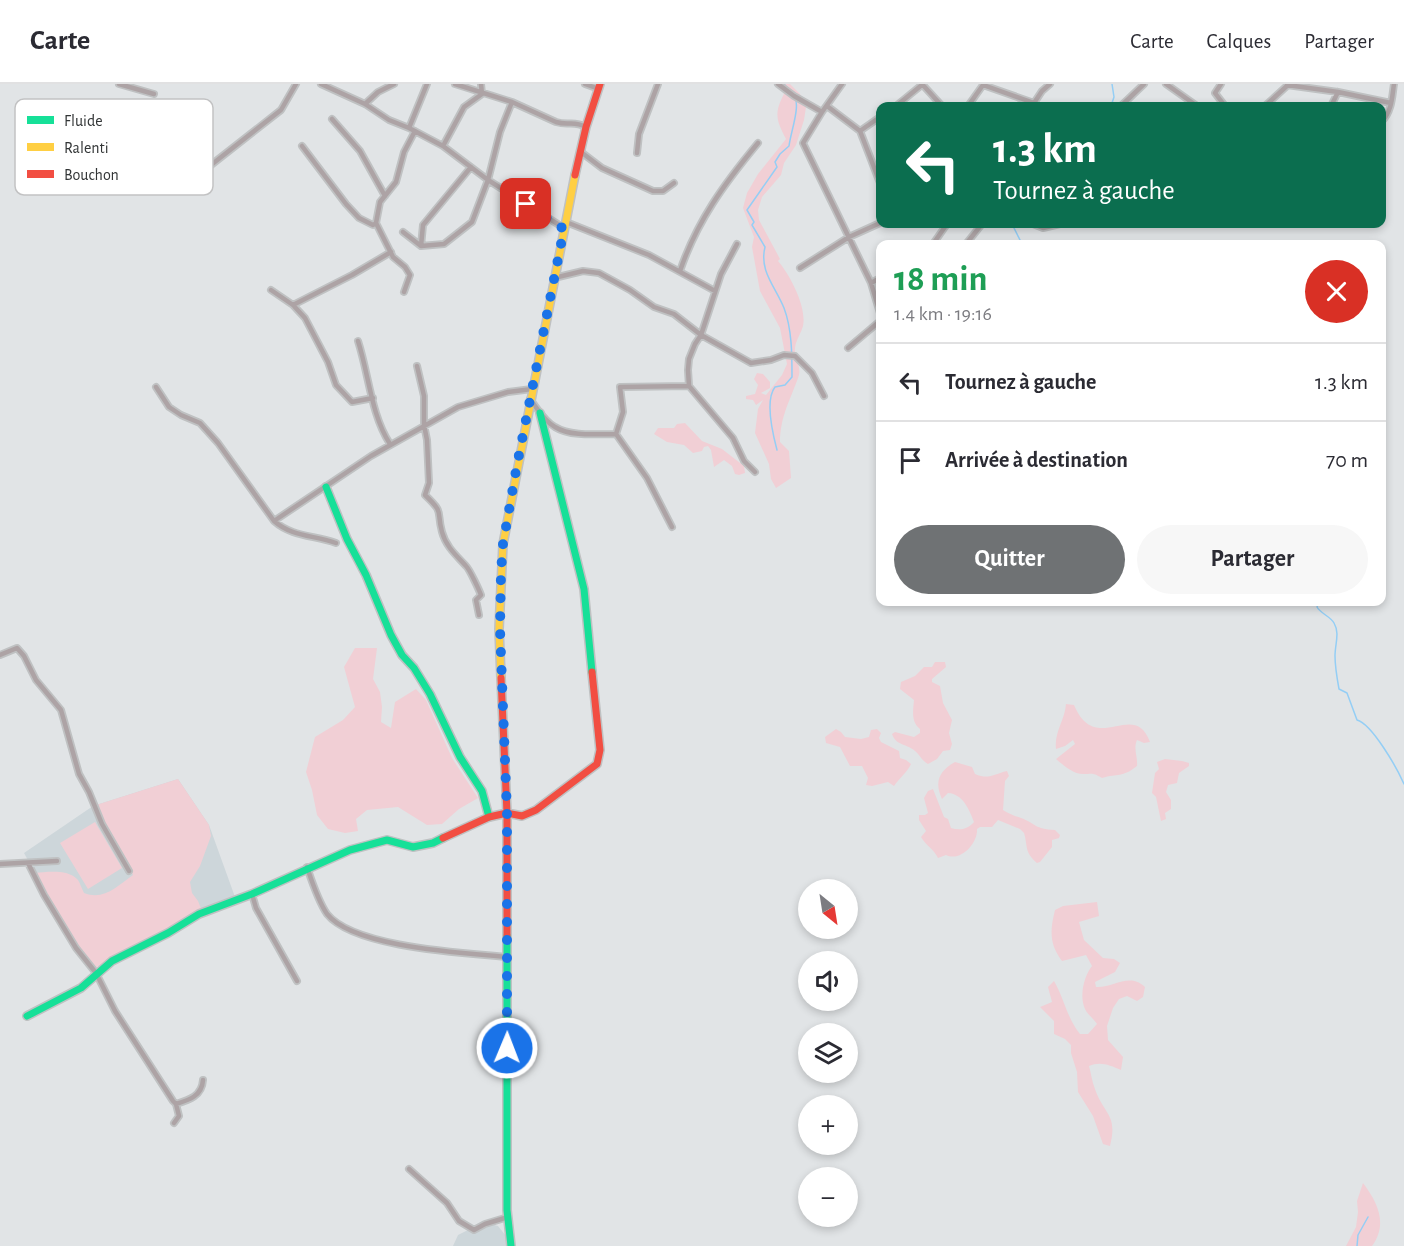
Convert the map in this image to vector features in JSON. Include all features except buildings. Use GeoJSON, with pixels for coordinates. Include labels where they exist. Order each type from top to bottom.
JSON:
{"type":"FeatureCollection","features":[{"type":"Feature","properties":{"kind":"street"},"geometry":{"type":"LineString","coordinates":[[119,84],[130,85],[154,94]]}},
{"type":"Feature","properties":{"kind":"street"},"geometry":{"type":"LineString","coordinates":[[213,163],[281,110],[296,84]]}},
{"type":"Feature","properties":{"kind":"street"},"geometry":{"type":"LineString","coordinates":[[321,84],[443,146],[488,180],[565,225],[576,225],[649,255],[715,291]]}},
{"type":"Feature","properties":{"kind":"street"},"geometry":{"type":"LineString","coordinates":[[365,105],[378,92],[394,84]]}},
{"type":"Feature","properties":{"kind":"street"},"geometry":{"type":"LineString","coordinates":[[409,128],[427,84]]}},
{"type":"Feature","properties":{"kind":"street"},"geometry":{"type":"LineString","coordinates":[[455,84],[512,102],[562,124],[576,122],[586,127]]}},
{"type":"Feature","properties":{"kind":"street"},"geometry":{"type":"LineString","coordinates":[[481,84],[482,93]]}},
{"type":"Feature","properties":{"kind":"street"},"geometry":{"type":"LineString","coordinates":[[511,1246],[508,1217],[506,1094],[507,813],[500,641],[501,572],[503,544],[515,476],[565,225],[586,127],[600,87],[585,84]]}},
{"type":"Feature","properties":{"kind":"street"},"geometry":{"type":"LineString","coordinates":[[637,153],[639,134],[658,84]]}},
{"type":"Feature","properties":{"kind":"street"},"geometry":{"type":"LineString","coordinates":[[778,84],[822,112]]}},
{"type":"Feature","properties":{"kind":"street"},"geometry":{"type":"LineString","coordinates":[[842,84],[803,143],[871,283],[876,300]]}},
{"type":"Feature","properties":{"kind":"street"},"geometry":{"type":"LineString","coordinates":[[901,102],[923,84],[939,102]]}},
{"type":"Feature","properties":{"kind":"street"},"geometry":{"type":"LineString","coordinates":[[1036,102],[1042,91],[1050,84]]}},
{"type":"Feature","properties":{"kind":"street"},"geometry":{"type":"LineString","coordinates":[[1125,102],[1144,84]]}},
{"type":"Feature","properties":{"kind":"street"},"geometry":{"type":"LineString","coordinates":[[1166,84],[1191,102]]}},
{"type":"Feature","properties":{"kind":"street"},"geometry":{"type":"LineString","coordinates":[[1221,84],[1215,93],[1222,102]]}},
{"type":"Feature","properties":{"kind":"street"},"geometry":{"type":"LineString","coordinates":[[1386,117],[1392,103],[1394,84]]}},
{"type":"Feature","properties":{"kind":"street"},"geometry":{"type":"LineString","coordinates":[[971,102],[983,85],[1026,102]]}},
{"type":"Feature","properties":{"kind":"street"},"geometry":{"type":"LineString","coordinates":[[1269,102],[1288,85],[1392,103]]}},
{"type":"Feature","properties":{"kind":"street"},"geometry":{"type":"LineString","coordinates":[[1333,102],[1338,92]]}},
{"type":"Feature","properties":{"kind":"street"},"geometry":{"type":"LineString","coordinates":[[443,146],[464,107],[482,93]]}},
{"type":"Feature","properties":{"kind":"street"},"geometry":{"type":"LineString","coordinates":[[403,232],[421,246],[444,244],[472,222],[488,180],[500,132],[512,102]]}},
{"type":"Feature","properties":{"kind":"street"},"geometry":{"type":"LineString","coordinates":[[827,106],[860,131],[876,173]]}},
{"type":"Feature","properties":{"kind":"street"},"geometry":{"type":"LineString","coordinates":[[332,119],[360,151],[385,196]]}},
{"type":"Feature","properties":{"kind":"street"},"geometry":{"type":"LineString","coordinates":[[860,131],[876,120]]}},
{"type":"Feature","properties":{"kind":"street"},"geometry":{"type":"LineString","coordinates":[[404,292],[410,275],[391,252],[376,224],[380,202],[396,182],[404,152],[415,131]]}},
{"type":"Feature","properties":{"kind":"street"},"geometry":{"type":"LineString","coordinates":[[680,271],[693,236],[714,198],[758,143]]}},
{"type":"Feature","properties":{"kind":"street"},"geometry":{"type":"LineString","coordinates":[[302,146],[352,211],[359,218],[373,225],[376,224]]}},
{"type":"Feature","properties":{"kind":"street"},"geometry":{"type":"LineString","coordinates":[[581,152],[602,168],[653,191],[663,191],[674,183]]}},
{"type":"Feature","properties":{"kind":"street"},"geometry":{"type":"LineString","coordinates":[[421,246],[423,225],[471,167]]}},
{"type":"Feature","properties":{"kind":"street"},"geometry":{"type":"LineString","coordinates":[[800,268],[849,237],[876,225]]}},
{"type":"Feature","properties":{"kind":"street"},"geometry":{"type":"LineString","coordinates":[[969,240],[979,228]]}},
{"type":"Feature","properties":{"kind":"street"},"geometry":{"type":"LineString","coordinates":[[737,244],[715,291],[701,335],[689,359],[689,386],[733,438],[744,461],[755,472]]}},
{"type":"Feature","properties":{"kind":"street"},"geometry":{"type":"LineString","coordinates":[[293,305],[369,266],[391,252]]}},
{"type":"Feature","properties":{"kind":"street"},"geometry":{"type":"LineString","coordinates":[[555,278],[583,271],[599,273],[630,290],[654,307],[674,314],[701,335],[750,363],[771,360],[784,355],[795,356],[812,373],[824,396]]}},
{"type":"Feature","properties":{"kind":"street"},"geometry":{"type":"LineString","coordinates":[[871,283],[876,280]]}},
{"type":"Feature","properties":{"kind":"street"},"geometry":{"type":"LineString","coordinates":[[271,290],[293,305],[305,318],[340,391],[352,402],[373,398]]}},
{"type":"Feature","properties":{"kind":"street"},"geometry":{"type":"LineString","coordinates":[[848,348],[876,324]]}},
{"type":"Feature","properties":{"kind":"street"},"geometry":{"type":"LineString","coordinates":[[358,341],[382,428],[390,444]]}},
{"type":"Feature","properties":{"kind":"street"},"geometry":{"type":"LineString","coordinates":[[417,366],[424,396],[424,425],[427,440],[429,483],[425,495],[439,509],[442,533],[449,547],[468,568],[470,577],[477,585],[481,595],[476,600],[480,615]]}},
{"type":"Feature","properties":{"kind":"street"},"geometry":{"type":"LineString","coordinates":[[616,434],[623,412],[620,387],[689,386]]}},
{"type":"Feature","properties":{"kind":"street"},"geometry":{"type":"LineString","coordinates":[[156,387],[169,408],[200,423],[218,443],[274,521],[297,534],[336,543]]}},
{"type":"Feature","properties":{"kind":"street"},"geometry":{"type":"LineString","coordinates":[[274,521],[390,444],[458,407],[532,388]]}},
{"type":"Feature","properties":{"kind":"street"},"geometry":{"type":"LineString","coordinates":[[530,399],[540,413],[555,427],[592,435],[616,434]]}},
{"type":"Feature","properties":{"kind":"street"},"geometry":{"type":"LineString","coordinates":[[27,1016],[81,988],[112,961],[168,933],[199,914],[252,894],[307,867],[330,860],[350,850],[387,840],[413,847],[433,843],[489,817],[507,813],[522,816],[536,810],[597,764],[600,757],[584,589],[540,413]]}},
{"type":"Feature","properties":{"kind":"street"},"geometry":{"type":"LineString","coordinates":[[616,434],[647,478],[672,527]]}},
{"type":"Feature","properties":{"kind":"street"},"geometry":{"type":"LineString","coordinates":[[326,487],[391,635],[402,655],[414,668],[430,694],[460,757],[482,791],[489,817]]}},
{"type":"Feature","properties":{"kind":"street"},"geometry":{"type":"LineString","coordinates":[[0,655],[16,648],[24,656],[36,680],[61,710],[79,774],[102,824],[129,871]]}},
{"type":"Feature","properties":{"kind":"street"},"geometry":{"type":"LineString","coordinates":[[0,864],[57,861]]}},
{"type":"Feature","properties":{"kind":"street"},"geometry":{"type":"LineString","coordinates":[[28,863],[44,895],[76,948],[96,973],[115,1011],[143,1057],[176,1104],[178,1116],[174,1123]]}},
{"type":"Feature","properties":{"kind":"street"},"geometry":{"type":"LineString","coordinates":[[307,867],[327,914],[341,925],[364,935],[405,947],[508,957]]}},
{"type":"Feature","properties":{"kind":"street"},"geometry":{"type":"LineString","coordinates":[[252,894],[256,908],[297,981]]}},
{"type":"Feature","properties":{"kind":"street"},"geometry":{"type":"LineString","coordinates":[[176,1104],[188,1101],[199,1093],[203,1080]]}},
{"type":"Feature","properties":{"kind":"street"},"geometry":{"type":"LineString","coordinates":[[409,1169],[447,1203],[459,1221],[474,1230],[508,1217]]}},
{"type":"Feature","properties":{"kind":"shaded area"},"geometry":{"type":"Polygon","coordinates":[[[778,84],[790,84],[800,94],[806,107],[796,145],[784,163],[781,175],[762,197],[758,210],[759,220],[780,259],[778,261],[788,274],[800,301],[804,318],[795,348],[799,375],[780,433],[780,442],[789,451],[791,478],[776,488],[771,479],[769,464],[755,433],[758,409],[763,400],[756,405],[753,400],[746,399],[746,396],[755,394],[758,385],[754,379],[757,373],[763,374],[770,382],[770,388],[761,393],[766,395],[782,375],[787,364],[780,328],[760,291],[752,247],[754,237],[743,208],[747,193],[758,174],[786,139],[778,116],[784,94],[778,84]]]}},
{"type":"Feature","properties":{"kind":"shaded area"},"geometry":{"type":"Polygon","coordinates":[[[685,423],[702,441],[722,449],[744,466],[745,473],[735,474],[732,466],[724,460],[714,467],[708,446],[702,451],[693,453],[684,445],[667,442],[654,434],[658,428],[674,428],[677,424],[685,423]]]}},
{"type":"Feature","properties":{"kind":"shaded area"},"geometry":{"type":"Polygon","coordinates":[[[355,648],[377,648],[373,679],[380,692],[381,722],[391,728],[395,702],[416,689],[426,700],[452,758],[478,798],[459,809],[442,824],[427,825],[398,807],[367,810],[356,819],[358,831],[345,833],[328,829],[317,815],[306,772],[315,737],[343,720],[355,707],[344,667],[355,648]]]}},
{"type":"Feature","properties":{"kind":"shaded area"},"geometry":{"type":"Polygon","coordinates":[[[935,662],[945,662],[946,667],[932,679],[932,682],[940,686],[943,703],[952,720],[949,733],[952,744],[950,750],[943,751],[937,759],[928,764],[912,748],[896,741],[892,734],[895,732],[914,737],[920,733],[914,720],[914,700],[900,689],[901,682],[915,676],[924,667],[932,667],[935,662]]]}},
{"type":"Feature","properties":{"kind":"shaded area"},"geometry":{"type":"Polygon","coordinates":[[[1066,704],[1074,705],[1083,720],[1093,727],[1134,725],[1143,730],[1150,742],[1144,743],[1137,740],[1135,747],[1137,766],[1124,774],[1102,778],[1094,774],[1083,774],[1068,769],[1056,759],[1075,744],[1073,740],[1056,749],[1066,704]]]}},
{"type":"Feature","properties":{"kind":"shaded area"},"geometry":{"type":"Polygon","coordinates":[[[836,729],[845,737],[861,739],[869,737],[871,730],[877,729],[881,733],[879,738],[881,742],[899,751],[900,758],[911,764],[894,786],[888,782],[872,786],[866,785],[868,778],[862,766],[850,766],[840,747],[826,743],[825,737],[836,729]]]}},
{"type":"Feature","properties":{"kind":"shaded area"},"geometry":{"type":"Polygon","coordinates":[[[1165,759],[1189,763],[1189,766],[1179,773],[1177,783],[1168,785],[1166,792],[1171,800],[1171,809],[1165,813],[1166,819],[1161,821],[1156,797],[1152,793],[1155,773],[1159,769],[1157,762],[1165,759]]]}},
{"type":"Feature","properties":{"kind":"shaded area"},"geometry":{"type":"Polygon","coordinates":[[[955,762],[972,767],[975,774],[984,776],[1007,771],[1009,776],[1005,781],[1003,810],[1039,827],[1055,830],[1060,835],[1059,838],[1052,840],[1052,847],[1040,862],[1037,863],[1030,856],[1024,833],[1020,829],[998,820],[992,827],[977,829],[972,845],[963,854],[957,856],[946,855],[938,858],[925,843],[921,837],[926,831],[919,820],[919,815],[928,813],[924,798],[928,791],[933,789],[951,828],[964,829],[974,822],[962,799],[948,793],[942,799],[938,787],[942,773],[955,762]]]}},
{"type":"Feature","properties":{"kind":"shaded area"},"geometry":{"type":"Polygon","coordinates":[[[178,779],[209,825],[235,897],[202,911],[96,967],[57,913],[24,853],[93,806],[178,779]]]}},
{"type":"Feature","properties":{"kind":"shaded area"},"geometry":{"type":"Polygon","coordinates":[[[178,779],[209,825],[211,836],[200,866],[190,882],[192,893],[202,911],[96,967],[80,949],[35,873],[69,874],[78,880],[84,893],[91,895],[104,894],[116,888],[133,875],[93,806],[178,779]]]}},
{"type":"Feature","properties":{"kind":"shaded area"},"geometry":{"type":"Polygon","coordinates":[[[95,822],[122,868],[88,889],[60,843],[95,822]]]}},
{"type":"Feature","properties":{"kind":"shaded area"},"geometry":{"type":"Polygon","coordinates":[[[1097,902],[1099,916],[1079,922],[1084,940],[1103,958],[1114,959],[1120,963],[1115,972],[1095,982],[1096,987],[1133,981],[1145,987],[1143,997],[1137,1001],[1127,996],[1119,999],[1113,1008],[1107,1026],[1108,1040],[1123,1057],[1121,1070],[1101,1064],[1089,1066],[1095,1089],[1111,1121],[1110,1146],[1103,1144],[1093,1116],[1078,1092],[1077,1072],[1071,1045],[1054,1034],[1054,1021],[1040,1007],[1052,1002],[1048,987],[1054,981],[1080,1034],[1088,1034],[1097,1024],[1086,1011],[1082,998],[1085,981],[1092,966],[1086,955],[1062,961],[1053,943],[1052,924],[1055,910],[1063,906],[1097,902]]]}},
{"type":"Feature","properties":{"kind":"shaded area"},"geometry":{"type":"Polygon","coordinates":[[[1363,1183],[1377,1206],[1380,1222],[1377,1238],[1372,1246],[1346,1246],[1356,1227],[1357,1201],[1363,1183]]]}},
{"type":"Feature","properties":{"kind":"shaded area"},"geometry":{"type":"Polygon","coordinates":[[[491,1224],[498,1226],[506,1236],[507,1246],[453,1246],[458,1235],[472,1228],[491,1224]]]}},
{"type":"Feature","properties":{"kind":"waterway"},"geometry":{"type":"LineString","coordinates":[[784,84],[789,90]]}},
{"type":"Feature","properties":{"kind":"waterway"},"geometry":{"type":"LineString","coordinates":[[1112,84],[1112,102]]}},
{"type":"Feature","properties":{"kind":"waterway"},"geometry":{"type":"LineString","coordinates":[[777,450],[770,409],[775,387],[785,385],[792,377],[790,333],[784,308],[766,271],[765,247],[752,225],[754,222],[747,210],[777,167],[775,162],[780,154],[789,146],[796,112],[794,93]]}},
{"type":"Feature","properties":{"kind":"waterway"},"geometry":{"type":"LineString","coordinates":[[1014,228],[1020,240]]}},
{"type":"Feature","properties":{"kind":"waterway"},"geometry":{"type":"LineString","coordinates":[[1317,606],[1336,627],[1335,660],[1339,689],[1347,693],[1357,720],[1370,729],[1377,738],[1404,784]]}},
{"type":"Feature","properties":{"kind":"waterway"},"geometry":{"type":"LineString","coordinates":[[1357,1246],[1358,1235],[1368,1217]]}},
{"type":"Feature","properties":{"kind":"traffic: fast"},"geometry":{"type":"LineString","coordinates":[[540,413],[584,589],[592,672]]}},
{"type":"Feature","properties":{"kind":"traffic: fast"},"geometry":{"type":"LineString","coordinates":[[326,487],[391,635],[402,655],[414,668],[430,694],[460,757],[482,791],[489,817]]}},
{"type":"Feature","properties":{"kind":"traffic: fast"},"geometry":{"type":"LineString","coordinates":[[27,1016],[81,988],[112,961],[168,933],[199,914],[252,894],[350,850],[387,840],[413,847],[433,843],[443,838]]}},
{"type":"Feature","properties":{"kind":"traffic: fast"},"geometry":{"type":"LineString","coordinates":[[507,936],[507,1210],[511,1246]]}},
{"type":"Feature","properties":{"kind":"traffic: slow"},"geometry":{"type":"LineString","coordinates":[[501,678],[499,629],[503,544],[575,175]]}},
{"type":"Feature","properties":{"kind":"traffic: jam"},"geometry":{"type":"LineString","coordinates":[[575,175],[586,127],[600,84]]}},
{"type":"Feature","properties":{"kind":"traffic: jam"},"geometry":{"type":"LineString","coordinates":[[443,838],[489,817],[507,813],[522,816],[536,810],[597,764],[600,750],[592,672]]}},
{"type":"Feature","properties":{"kind":"traffic: jam"},"geometry":{"type":"LineString","coordinates":[[501,678],[507,813],[507,936]]}},
{"type":"Feature","properties":{"kind":"route"},"geometry":{"type":"LineString","coordinates":[[507,1048],[507,813],[500,629],[501,572],[503,544],[517,465],[564,229],[526,204]]}}]}
